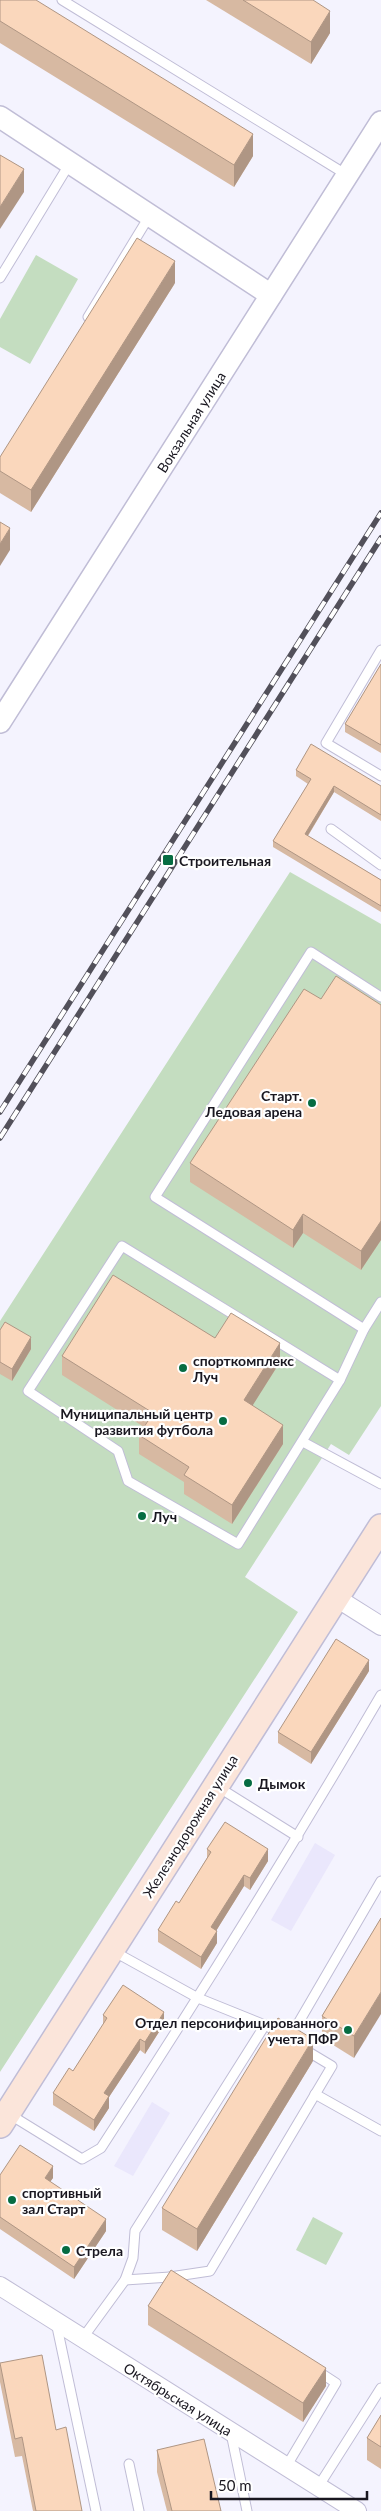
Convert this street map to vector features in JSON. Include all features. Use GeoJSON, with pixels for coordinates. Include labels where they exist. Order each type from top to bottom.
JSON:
{"type":"FeatureCollection","features":[{"type":"Feature","properties":{"kind":"main road","name":"Железнодорожная улица"},"geometry":{"type":"LineString","coordinates":[[4,2119],[381,1527]]}},
{"type":"Feature","properties":{"kind":"street"},"geometry":{"type":"LineString","coordinates":[[0,117],[271,294]]}},
{"type":"Feature","properties":{"kind":"street","name":"Вокзальная улица"},"geometry":{"type":"LineString","coordinates":[[0,722],[381,122]]}},
{"type":"Feature","properties":{"kind":"street"},"geometry":{"type":"LineString","coordinates":[[335,1597],[381,1626]]}},
{"type":"Feature","properties":{"kind":"street","name":"Октябрьская улица"},"geometry":{"type":"LineString","coordinates":[[0,2286],[357,2511]]}},
{"type":"Feature","properties":{"kind":"lane"},"geometry":{"type":"LineString","coordinates":[[62,0],[347,175]]}},
{"type":"Feature","properties":{"kind":"lane"},"geometry":{"type":"LineString","coordinates":[[0,278],[70,163]]}},
{"type":"Feature","properties":{"kind":"lane"},"geometry":{"type":"LineString","coordinates":[[82,326],[150,215]]}},
{"type":"Feature","properties":{"kind":"lane"},"geometry":{"type":"LineString","coordinates":[[381,650],[326,743],[381,776]]}},
{"type":"Feature","properties":{"kind":"lane"},"geometry":{"type":"LineString","coordinates":[[331,828],[381,865]]}},
{"type":"Feature","properties":{"kind":"lane"},"geometry":{"type":"LineString","coordinates":[[364,1329],[155,1196],[311,952],[381,997]]}},
{"type":"Feature","properties":{"kind":"lane"},"geometry":{"type":"LineString","coordinates":[[340,1380],[122,1246],[28,1391],[118,1450],[128,1481],[238,1544],[340,1380],[364,1329],[381,1302]]}},
{"type":"Feature","properties":{"kind":"lane"},"geometry":{"type":"LineString","coordinates":[[303,1442],[381,1484]]}},
{"type":"Feature","properties":{"kind":"lane"},"geometry":{"type":"LineString","coordinates":[[4,2119],[82,2159],[101,2148],[198,1998],[298,1837],[381,1695]]}},
{"type":"Feature","properties":{"kind":"lane"},"geometry":{"type":"LineString","coordinates":[[215,1785],[298,1837]]}},
{"type":"Feature","properties":{"kind":"lane"},"geometry":{"type":"LineString","coordinates":[[289,2039],[381,1881]]}},
{"type":"Feature","properties":{"kind":"lane"},"geometry":{"type":"LineString","coordinates":[[111,1950],[198,1998],[265,2025],[332,2066],[210,2271],[170,2277],[125,2280]]}},
{"type":"Feature","properties":{"kind":"lane"},"geometry":{"type":"LineString","coordinates":[[82,2339],[125,2280],[133,2258],[135,2231],[265,2025]]}},
{"type":"Feature","properties":{"kind":"lane"},"geometry":{"type":"LineString","coordinates":[[315,2094],[381,2131]]}},
{"type":"Feature","properties":{"kind":"lane"},"geometry":{"type":"LineString","coordinates":[[170,2277],[186,2288]]}},
{"type":"Feature","properties":{"kind":"lane"},"geometry":{"type":"LineString","coordinates":[[56,2321],[96,2511]]}},
{"type":"Feature","properties":{"kind":"lane"},"geometry":{"type":"LineString","coordinates":[[286,2467],[336,2383],[311,2367]]}},
{"type":"Feature","properties":{"kind":"lane"},"geometry":{"type":"LineString","coordinates":[[318,2487],[381,2388]]}},
{"type":"Feature","properties":{"kind":"lane"},"geometry":{"type":"LineString","coordinates":[[231,2433],[248,2511]]}},
{"type":"Feature","properties":{"kind":"lane"},"geometry":{"type":"LineString","coordinates":[[129,2464],[139,2511]]}},
{"type":"Feature","properties":{"kind":"shaded area"},"geometry":{"type":"Polygon","coordinates":[[[315,1843],[335,1855],[291,1931],[271,1920],[315,1843]]]}},
{"type":"Feature","properties":{"kind":"shaded area"},"geometry":{"type":"Polygon","coordinates":[[[152,2102],[170,2113],[133,2176],[114,2166],[152,2102]]]}},
{"type":"Feature","properties":{"kind":"green space"},"geometry":{"type":"Polygon","coordinates":[[[36,255],[78,279],[30,364],[0,347],[0,319],[36,255]]]}},
{"type":"Feature","properties":{"kind":"green space","name":"Луч"},"geometry":{"type":"Polygon","coordinates":[[[290,872],[381,924],[381,1406],[349,1455],[331,1444],[245,1577],[298,1612],[0,2072],[0,1321],[290,872]]]}},
{"type":"Feature","properties":{"kind":"green space"},"geometry":{"type":"Polygon","coordinates":[[[313,2217],[343,2233],[326,2265],[296,2250],[313,2217]]]}},
{"type":"Feature","properties":{"kind":"building"},"geometry":{"type":"Polygon","coordinates":[[[0,0],[36,0],[253,134],[234,165],[0,21],[0,0]]]}},
{"type":"Feature","properties":{"kind":"building"},"geometry":{"type":"Polygon","coordinates":[[[243,0],[313,0],[330,11],[311,42],[243,0]]]}},
{"type":"Feature","properties":{"kind":"building"},"geometry":{"type":"Polygon","coordinates":[[[0,155],[24,169],[0,207],[0,155]]]}},
{"type":"Feature","properties":{"kind":"building"},"geometry":{"type":"Polygon","coordinates":[[[137,238],[175,261],[31,490],[0,471],[0,457],[137,238]]]}},
{"type":"Feature","properties":{"kind":"building"},"geometry":{"type":"Polygon","coordinates":[[[0,522],[10,528],[0,544],[0,522]]]}},
{"type":"Feature","properties":{"kind":"building"},"geometry":{"type":"Polygon","coordinates":[[[381,664],[381,745],[345,724],[381,664]]]}},
{"type":"Feature","properties":{"kind":"building"},"geometry":{"type":"Polygon","coordinates":[[[311,744],[381,786],[381,815],[334,786],[305,834],[381,880],[381,906],[273,841],[311,779],[296,770],[311,744]]]}},
{"type":"Feature","properties":{"kind":"building","name":"Старт. Ледовая арена"},"geometry":{"type":"Polygon","coordinates":[[[336,976],[381,1005],[381,1221],[361,1251],[303,1214],[293,1230],[190,1163],[304,989],[321,999],[336,976]]]}},
{"type":"Feature","properties":{"kind":"building"},"geometry":{"type":"Polygon","coordinates":[[[113,1275],[215,1338],[231,1313],[280,1343],[244,1400],[283,1425],[232,1505],[184,1475],[189,1467],[139,1435],[153,1413],[62,1356],[113,1275]]]}},
{"type":"Feature","properties":{"kind":"building"},"geometry":{"type":"Polygon","coordinates":[[[5,1322],[31,1337],[12,1369],[0,1362],[0,1330],[5,1322]]]}},
{"type":"Feature","properties":{"kind":"building"},"geometry":{"type":"Polygon","coordinates":[[[336,1639],[369,1660],[311,1752],[278,1732],[336,1639]]]}},
{"type":"Feature","properties":{"kind":"building"},"geometry":{"type":"Polygon","coordinates":[[[225,1822],[268,1849],[250,1878],[244,1875],[211,1927],[217,1931],[201,1957],[158,1930],[176,1901],[179,1903],[211,1852],[207,1849],[225,1822]]]}},
{"type":"Feature","properties":{"kind":"building"},"geometry":{"type":"Polygon","coordinates":[[[381,1918],[381,1992],[354,2036],[322,2016],[381,1918]]]}},
{"type":"Feature","properties":{"kind":"building"},"geometry":{"type":"Polygon","coordinates":[[[123,1985],[164,2012],[145,2042],[140,2039],[104,2093],[109,2096],[94,2120],[53,2093],[69,2068],[73,2071],[107,2018],[103,2015],[123,1985]]]}},
{"type":"Feature","properties":{"kind":"building"},"geometry":{"type":"Polygon","coordinates":[[[278,2018],[313,2039],[197,2229],[162,2208],[278,2018]]]}},
{"type":"Feature","properties":{"kind":"building"},"geometry":{"type":"Polygon","coordinates":[[[20,2145],[53,2166],[45,2178],[106,2219],[74,2267],[0,2217],[0,2175],[20,2145]]]}},
{"type":"Feature","properties":{"kind":"building"},"geometry":{"type":"Polygon","coordinates":[[[171,2270],[326,2368],[303,2403],[148,2306],[171,2270]]]}},
{"type":"Feature","properties":{"kind":"building"},"geometry":{"type":"Polygon","coordinates":[[[42,2355],[56,2430],[66,2427],[82,2511],[36,2511],[22,2437],[15,2439],[0,2363],[42,2355]]]}},
{"type":"Feature","properties":{"kind":"building"},"geometry":{"type":"Polygon","coordinates":[[[381,2415],[381,2447],[367,2438],[381,2415]]]}},
{"type":"Feature","properties":{"kind":"building"},"geometry":{"type":"Polygon","coordinates":[[[204,2439],[221,2511],[172,2511],[157,2450],[204,2439]]]}},
{"type":"Feature","properties":{"kind":"railway"},"geometry":{"type":"LineString","coordinates":[[0,1112],[381,513]]}},
{"type":"Feature","properties":{"kind":"railway"},"geometry":{"type":"LineString","coordinates":[[0,1138],[381,538]]}},
{"type":"Feature","properties":{"kind":"place","name":"Строительная"},"geometry":{"type":"Point","coordinates":[168,860]}},
{"type":"Feature","properties":{"kind":"place","name":"Старт. Ледовая арена"},"geometry":{"type":"Point","coordinates":[312,1103]}},
{"type":"Feature","properties":{"kind":"place","name":"спорткомплекс Луч"},"geometry":{"type":"Point","coordinates":[183,1368]}},
{"type":"Feature","properties":{"kind":"place","name":"Муниципальный центр развития футбола"},"geometry":{"type":"Point","coordinates":[223,1421]}},
{"type":"Feature","properties":{"kind":"place","name":"Луч"},"geometry":{"type":"Point","coordinates":[142,1516]}},
{"type":"Feature","properties":{"kind":"place","name":"Дымок"},"geometry":{"type":"Point","coordinates":[248,1783]}},
{"type":"Feature","properties":{"kind":"place","name":"Отдел персонифицированного учета ПФР"},"geometry":{"type":"Point","coordinates":[348,2030]}},
{"type":"Feature","properties":{"kind":"place","name":"спортивный зал Старт"},"geometry":{"type":"Point","coordinates":[12,2200]}},
{"type":"Feature","properties":{"kind":"place","name":"Стрела"},"geometry":{"type":"Point","coordinates":[66,2250]}}]}
